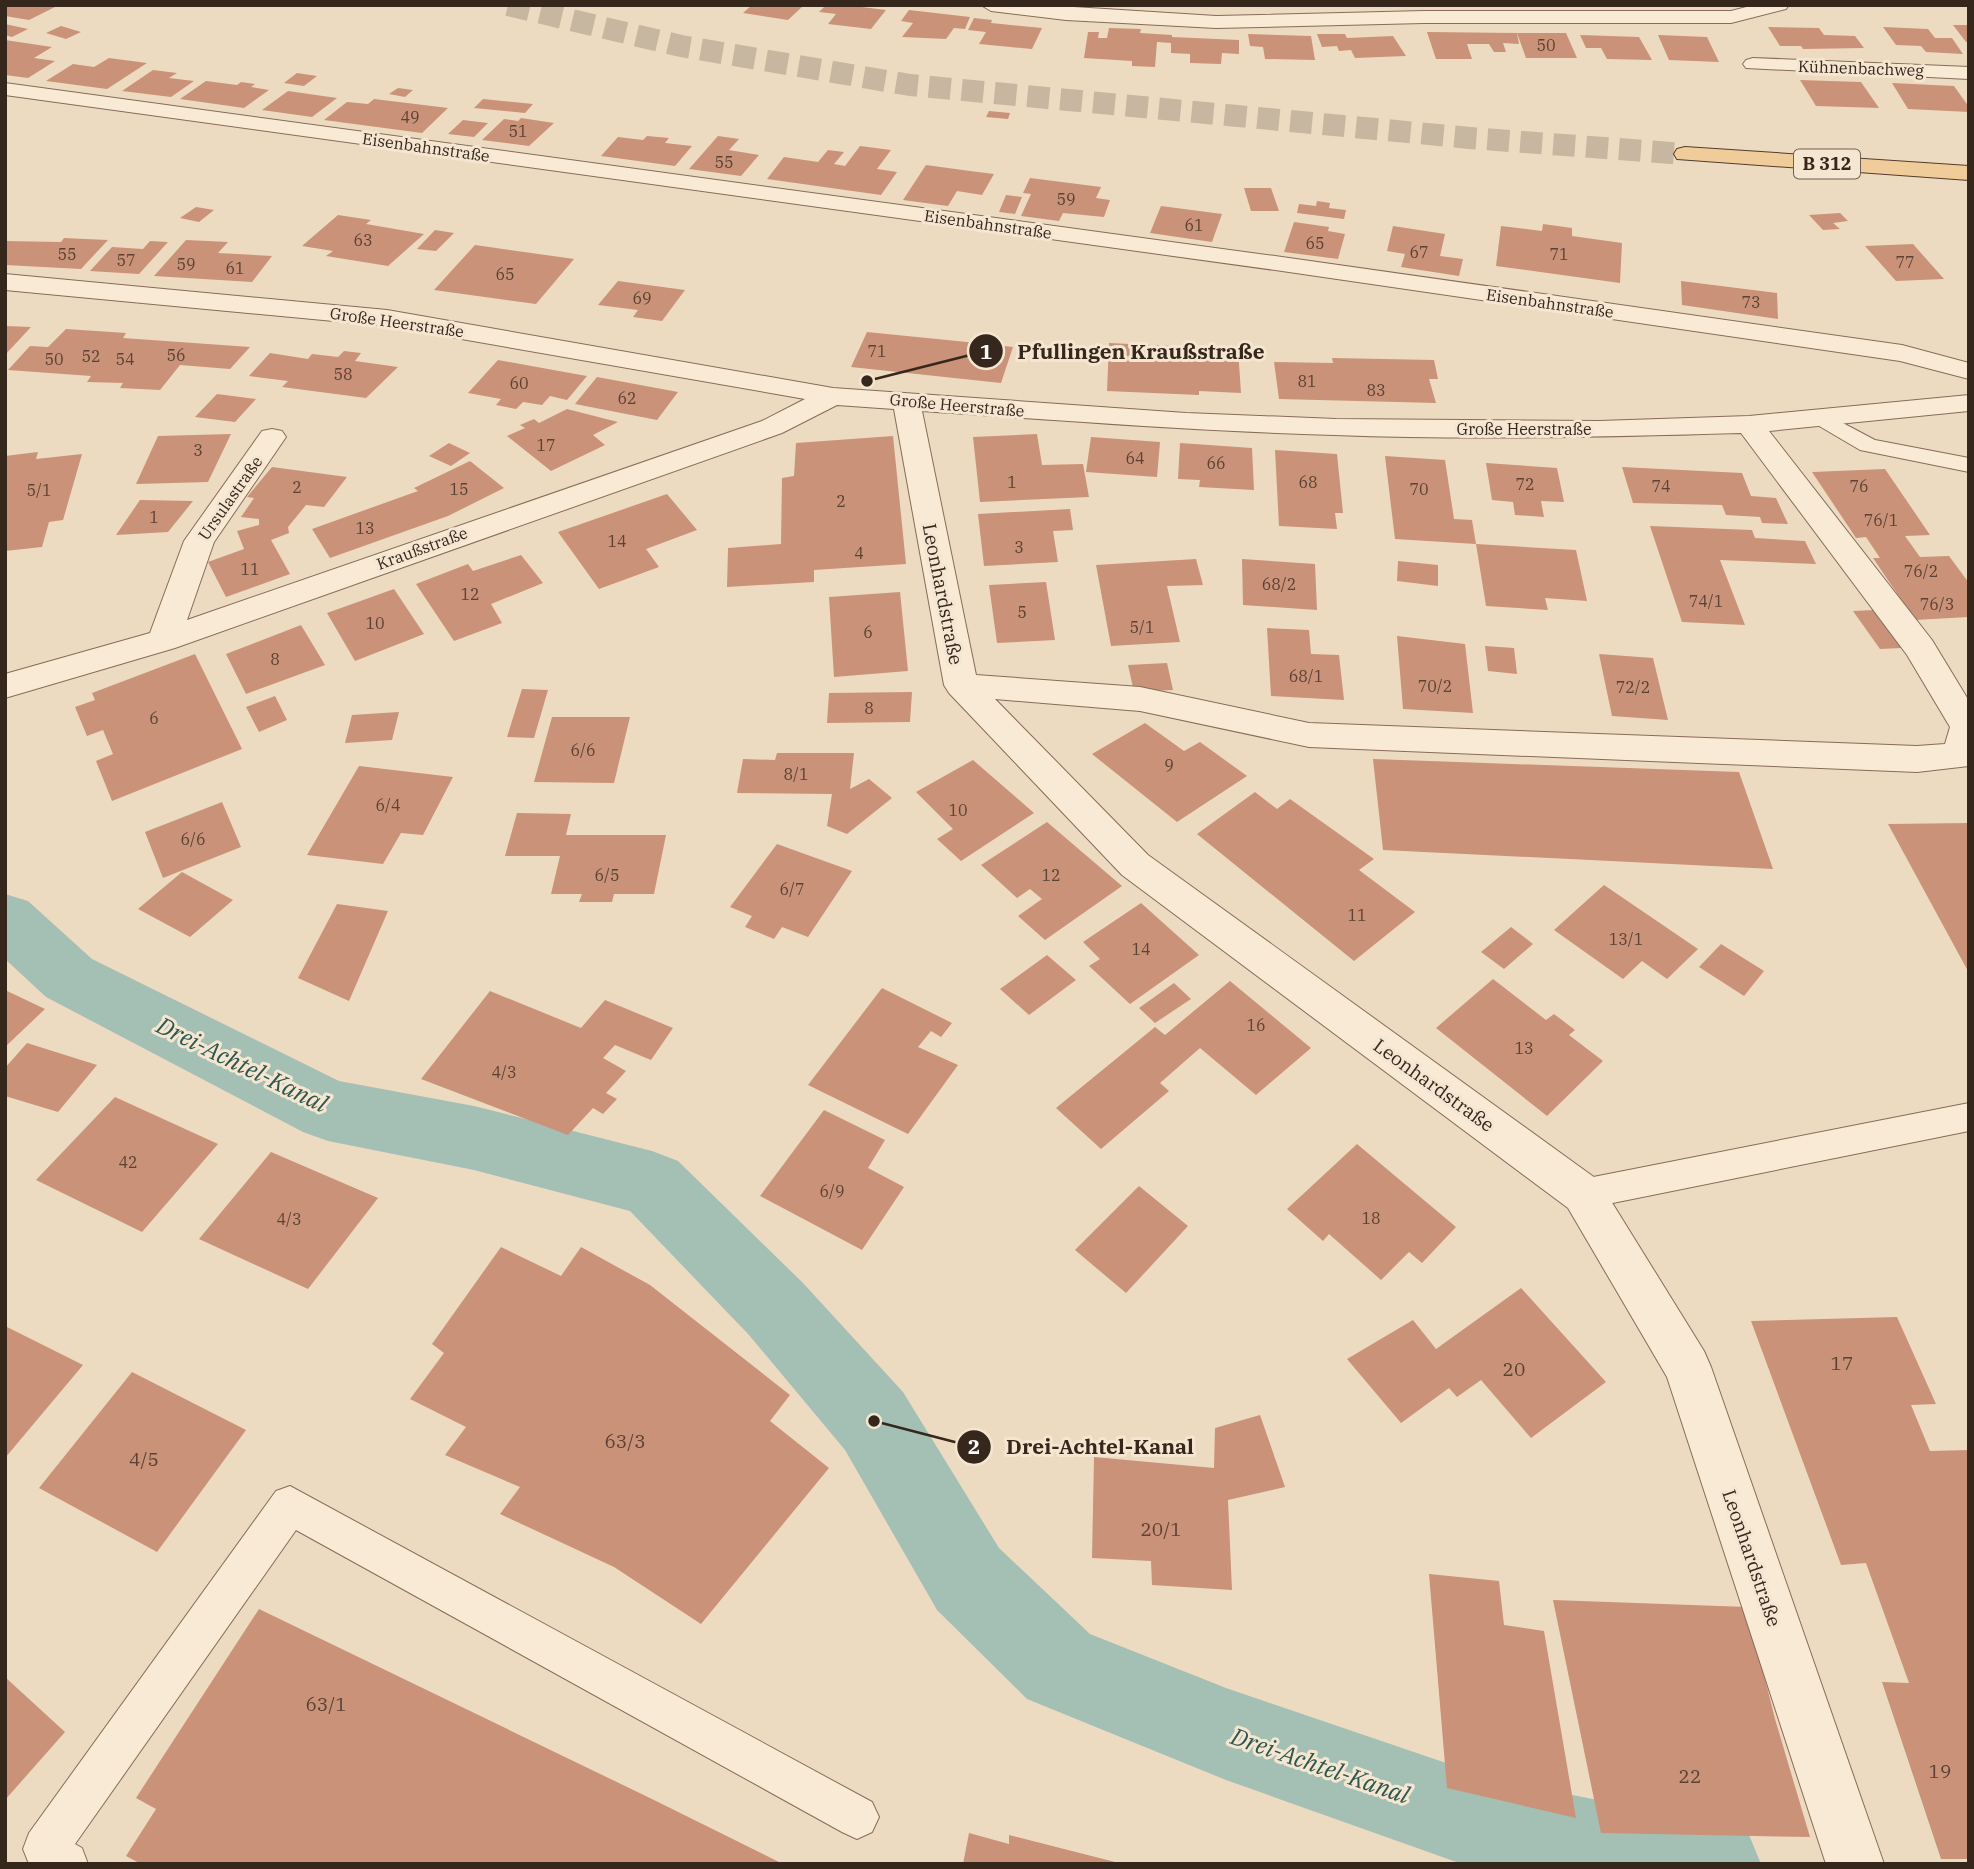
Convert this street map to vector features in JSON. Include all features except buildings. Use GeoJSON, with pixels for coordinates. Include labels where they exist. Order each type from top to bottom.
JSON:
{"type":"FeatureCollection","features":[{"type":"Feature","properties":{"kind":"main road","name":"B 312"},"geometry":{"type":"LineString","coordinates":[[1685,154],[1969,173]]}},
{"type":"Feature","properties":{"kind":"street"},"geometry":{"type":"LineString","coordinates":[[990,5],[1066,14],[1216,22],[1426,11],[1731,17],[1779,5]]}},
{"type":"Feature","properties":{"kind":"street","name":"Kühnenbachweg"},"geometry":{"type":"LineString","coordinates":[[1753,64],[1969,73]]}},
{"type":"Feature","properties":{"kind":"street","name":"Eisenbahnstraße"},"geometry":{"type":"LineString","coordinates":[[5,89],[1296,266],[1902,353],[1969,371]]}},
{"type":"Feature","properties":{"kind":"street","name":"Große Heerstraße"},"geometry":{"type":"LineString","coordinates":[[5,282],[387,318],[834,396],[1146,419],[1336,427],[1599,429],[1749,424],[1969,403]]}},
{"type":"Feature","properties":{"kind":"street","name":"Kraußstraße"},"geometry":{"type":"LineString","coordinates":[[5,686],[164,640],[772,427],[834,396]]}},
{"type":"Feature","properties":{"kind":"street","name":"Leonhardstraße"},"geometry":{"type":"LineString","coordinates":[[906,401],[961,685],[1135,865],[1583,1194],[1687,1367],[1851,1850]]}},
{"type":"Feature","properties":{"kind":"street"},"geometry":{"type":"LineString","coordinates":[[961,685],[1140,699],[1309,735],[1917,759],[1960,756],[1967,727],[1920,648],[1749,424]]}},
{"type":"Feature","properties":{"kind":"street","name":"Ursulastraße"},"geometry":{"type":"LineString","coordinates":[[164,640],[200,541],[272,437]]}},
{"type":"Feature","properties":{"kind":"lane"},"geometry":{"type":"LineString","coordinates":[[1822,418],[1868,445],[1969,465]]}},
{"type":"Feature","properties":{"kind":"lane"},"geometry":{"type":"LineString","coordinates":[[1583,1194],[1969,1117]]}},
{"type":"Feature","properties":{"kind":"lane"},"geometry":{"type":"LineString","coordinates":[[66,1864],[46,1849],[290,1505],[857,1817]]}},
{"type":"Feature","properties":{"kind":"waterway","name":"Drei-Achtel-Kanal"},"geometry":{"type":"LineString","coordinates":[[5,919],[69,978],[328,1110],[474,1138],[652,1184],[776,1309],[874,1421],[968,1579],[1059,1667],[1226,1734],[1496,1828],[1664,1861],[1713,1864]]}},
{"type":"Feature","properties":{"kind":"tunnel"},"geometry":{"type":"LineString","coordinates":[[508,5],[681,46],[910,85],[1470,138],[1685,154]]}},
{"type":"Feature","properties":{"kind":"place","name":"Pfullingen Kraußstraße"},"geometry":{"type":"Point","coordinates":[867,381]}},
{"type":"Feature","properties":{"kind":"place","name":"Drei-Achtel-Kanal"},"geometry":{"type":"Point","coordinates":[874,1421]}}]}
